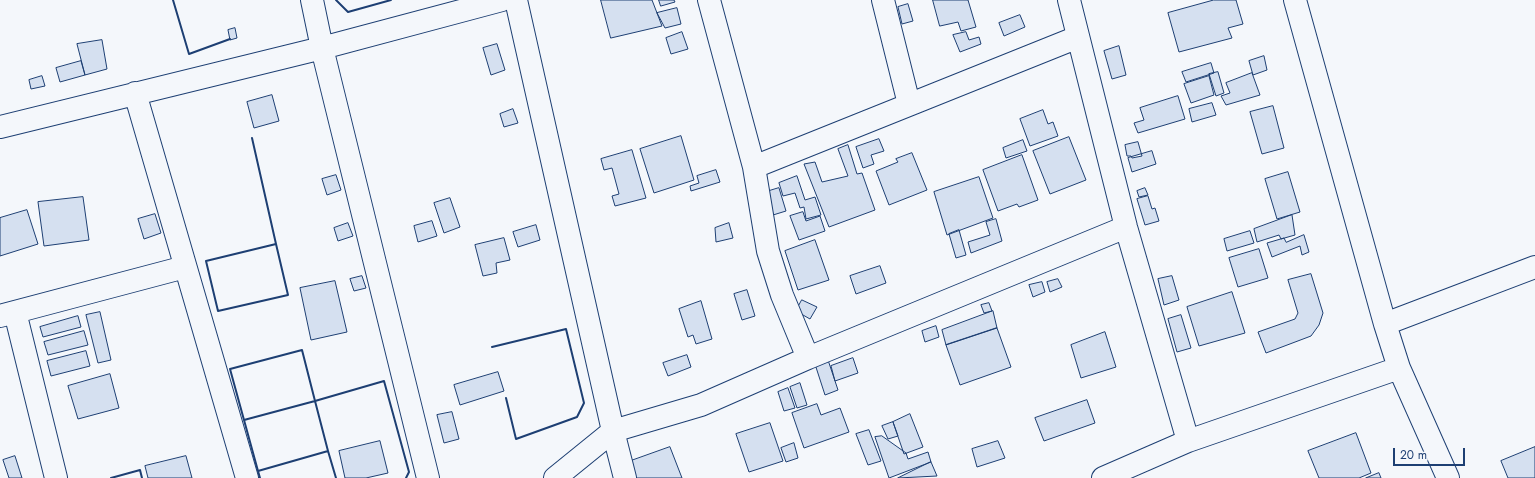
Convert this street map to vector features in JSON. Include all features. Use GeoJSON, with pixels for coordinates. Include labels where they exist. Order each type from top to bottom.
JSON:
{"type":"FeatureCollection","features":[{"type":"Feature","properties":{"kind":"street"},"geometry":{"type":"LineString","coordinates":[[312,0],[322,48],[428,478]]}},
{"type":"Feature","properties":{"kind":"street"},"geometry":{"type":"LineString","coordinates":[[0,127],[322,48],[502,0]]}},
{"type":"Feature","properties":{"kind":"street"},"geometry":{"type":"LineString","coordinates":[[516,0],[613,431],[625,478]]}},
{"type":"Feature","properties":{"kind":"street"},"geometry":{"type":"LineString","coordinates":[[709,0],[754,167],[768,251],[782,295],[808,358]]}},
{"type":"Feature","properties":{"kind":"street"},"geometry":{"type":"LineString","coordinates":[[883,0],[909,104]]}},
{"type":"Feature","properties":{"kind":"street"},"geometry":{"type":"LineString","coordinates":[[1069,0],[1126,228],[1188,442]]}},
{"type":"Feature","properties":{"kind":"street"},"geometry":{"type":"LineString","coordinates":[[1295,0],[1385,324],[1399,368],[1448,478]]}},
{"type":"Feature","properties":{"kind":"street"},"geometry":{"type":"LineString","coordinates":[[754,167],[1078,37]]}},
{"type":"Feature","properties":{"kind":"street"},"geometry":{"type":"LineString","coordinates":[[135,93],[247,478]]}},
{"type":"Feature","properties":{"kind":"street"},"geometry":{"type":"LineString","coordinates":[[555,478],[613,431],[701,405],[808,358],[1126,228]]}},
{"type":"Feature","properties":{"kind":"street"},"geometry":{"type":"LineString","coordinates":[[56,478],[8,314],[185,266]]}},
{"type":"Feature","properties":{"kind":"street"},"geometry":{"type":"LineString","coordinates":[[1385,324],[1535,267]]}},
{"type":"Feature","properties":{"kind":"street"},"geometry":{"type":"LineString","coordinates":[[1103,478],[1188,442],[1399,368]]}},
{"type":"Feature","properties":{"kind":"building"},"geometry":{"type":"Polygon","coordinates":[[[601,0],[652,0],[662,26],[611,38],[601,0]]]}},
{"type":"Feature","properties":{"kind":"building"},"geometry":{"type":"Polygon","coordinates":[[[659,0],[674,0],[675,2],[661,6],[659,0]]]}},
{"type":"Feature","properties":{"kind":"building"},"geometry":{"type":"Polygon","coordinates":[[[933,0],[968,0],[976,27],[961,31],[958,22],[940,26],[933,0]]]}},
{"type":"Feature","properties":{"kind":"building"},"geometry":{"type":"Polygon","coordinates":[[[1214,0],[1236,0],[1243,24],[1228,28],[1232,38],[1179,52],[1168,13],[1214,0]]]}},
{"type":"Feature","properties":{"kind":"building"},"geometry":{"type":"Polygon","coordinates":[[[908,4],[913,21],[902,24],[898,7],[908,4]]]}},
{"type":"Feature","properties":{"kind":"building"},"geometry":{"type":"Polygon","coordinates":[[[677,8],[681,24],[665,28],[657,13],[677,8]]]}},
{"type":"Feature","properties":{"kind":"building"},"geometry":{"type":"Polygon","coordinates":[[[1020,15],[1025,27],[1004,36],[999,23],[1020,15]]]}},
{"type":"Feature","properties":{"kind":"building"},"geometry":{"type":"Polygon","coordinates":[[[235,28],[237,38],[230,40],[228,30],[235,28]]]}},
{"type":"Feature","properties":{"kind":"building"},"geometry":{"type":"Polygon","coordinates":[[[682,32],[688,49],[671,54],[666,38],[682,32]]]}},
{"type":"Feature","properties":{"kind":"building"},"geometry":{"type":"Polygon","coordinates":[[[966,32],[969,40],[979,37],[981,44],[960,52],[953,35],[966,32]]]}},
{"type":"Feature","properties":{"kind":"building"},"geometry":{"type":"Polygon","coordinates":[[[102,40],[107,69],[85,75],[77,44],[102,40]]]}},
{"type":"Feature","properties":{"kind":"building"},"geometry":{"type":"Polygon","coordinates":[[[497,44],[505,70],[491,75],[483,48],[497,44]]]}},
{"type":"Feature","properties":{"kind":"building"},"geometry":{"type":"Polygon","coordinates":[[[1119,46],[1126,75],[1112,79],[1104,51],[1119,46]]]}},
{"type":"Feature","properties":{"kind":"building"},"geometry":{"type":"Polygon","coordinates":[[[1264,56],[1267,70],[1253,75],[1249,61],[1264,56]]]}},
{"type":"Feature","properties":{"kind":"building"},"geometry":{"type":"Polygon","coordinates":[[[81,61],[85,75],[60,82],[56,68],[81,61]]]}},
{"type":"Feature","properties":{"kind":"building"},"geometry":{"type":"Polygon","coordinates":[[[1211,63],[1214,73],[1186,82],[1182,72],[1211,63]]]}},
{"type":"Feature","properties":{"kind":"building"},"geometry":{"type":"Polygon","coordinates":[[[1218,72],[1224,93],[1216,96],[1209,74],[1218,72]]]}},
{"type":"Feature","properties":{"kind":"building"},"geometry":{"type":"Polygon","coordinates":[[[1252,73],[1260,95],[1226,105],[1221,96],[1230,93],[1226,83],[1252,73]]]}},
{"type":"Feature","properties":{"kind":"building"},"geometry":{"type":"Polygon","coordinates":[[[42,76],[45,86],[31,89],[29,80],[42,76]]]}},
{"type":"Feature","properties":{"kind":"building"},"geometry":{"type":"Polygon","coordinates":[[[1209,76],[1214,95],[1191,103],[1184,84],[1209,76]]]}},
{"type":"Feature","properties":{"kind":"building"},"geometry":{"type":"Polygon","coordinates":[[[272,95],[279,121],[254,128],[247,102],[272,95]]]}},
{"type":"Feature","properties":{"kind":"building"},"geometry":{"type":"Polygon","coordinates":[[[1178,96],[1185,119],[1138,133],[1134,123],[1144,120],[1140,108],[1178,96]]]}},
{"type":"Feature","properties":{"kind":"building"},"geometry":{"type":"Polygon","coordinates":[[[1212,103],[1216,115],[1192,122],[1189,109],[1212,103]]]}},
{"type":"Feature","properties":{"kind":"building"},"geometry":{"type":"Polygon","coordinates":[[[1273,106],[1284,148],[1262,154],[1250,112],[1273,106]]]}},
{"type":"Feature","properties":{"kind":"building"},"geometry":{"type":"Polygon","coordinates":[[[513,109],[518,123],[504,127],[500,114],[513,109]]]}},
{"type":"Feature","properties":{"kind":"building"},"geometry":{"type":"Polygon","coordinates":[[[1043,110],[1048,124],[1053,122],[1058,136],[1030,146],[1020,119],[1043,110]]]}},
{"type":"Feature","properties":{"kind":"building"},"geometry":{"type":"Polygon","coordinates":[[[681,136],[694,180],[654,193],[640,149],[681,136]]]}},
{"type":"Feature","properties":{"kind":"building"},"geometry":{"type":"Polygon","coordinates":[[[1069,137],[1086,180],[1050,194],[1033,151],[1069,137]]]}},
{"type":"Feature","properties":{"kind":"building"},"geometry":{"type":"Polygon","coordinates":[[[879,139],[884,151],[871,155],[874,164],[863,168],[856,147],[879,139]]]}},
{"type":"Feature","properties":{"kind":"building"},"geometry":{"type":"Polygon","coordinates":[[[1023,140],[1027,151],[1006,158],[1003,148],[1023,140]]]}},
{"type":"Feature","properties":{"kind":"building"},"geometry":{"type":"Polygon","coordinates":[[[1138,142],[1142,156],[1132,158],[1131,156],[1127,156],[1125,145],[1138,142]]]}},
{"type":"Feature","properties":{"kind":"building"},"geometry":{"type":"Polygon","coordinates":[[[848,145],[857,174],[862,173],[875,210],[829,227],[804,164],[815,162],[822,182],[848,176],[838,149],[848,145]]]}},
{"type":"Feature","properties":{"kind":"building"},"geometry":{"type":"Polygon","coordinates":[[[632,150],[646,198],[615,206],[612,196],[619,194],[612,168],[604,170],[601,159],[632,150]]]}},
{"type":"Feature","properties":{"kind":"building"},"geometry":{"type":"Polygon","coordinates":[[[1152,151],[1156,164],[1132,172],[1128,158],[1152,151]]]}},
{"type":"Feature","properties":{"kind":"building"},"geometry":{"type":"Polygon","coordinates":[[[912,153],[927,190],[889,205],[876,171],[898,162],[896,159],[912,153]]]}},
{"type":"Feature","properties":{"kind":"building"},"geometry":{"type":"Polygon","coordinates":[[[1022,155],[1038,200],[1019,207],[1017,204],[998,211],[983,170],[1022,155]]]}},
{"type":"Feature","properties":{"kind":"building"},"geometry":{"type":"Polygon","coordinates":[[[716,170],[720,182],[691,191],[690,186],[699,183],[697,176],[716,170]]]}},
{"type":"Feature","properties":{"kind":"building"},"geometry":{"type":"Polygon","coordinates":[[[1288,172],[1300,212],[1277,219],[1265,179],[1288,172]]]}},
{"type":"Feature","properties":{"kind":"building"},"geometry":{"type":"Polygon","coordinates":[[[336,175],[341,190],[327,195],[322,179],[336,175]]]}},
{"type":"Feature","properties":{"kind":"building"},"geometry":{"type":"Polygon","coordinates":[[[797,176],[805,200],[815,197],[821,215],[806,219],[804,207],[800,208],[795,193],[783,196],[779,183],[797,176]]]}},
{"type":"Feature","properties":{"kind":"building"},"geometry":{"type":"Polygon","coordinates":[[[979,177],[993,218],[947,235],[934,192],[979,177]]]}},
{"type":"Feature","properties":{"kind":"building"},"geometry":{"type":"Polygon","coordinates":[[[779,188],[786,211],[773,215],[766,192],[779,188]]]}},
{"type":"Feature","properties":{"kind":"building"},"geometry":{"type":"Polygon","coordinates":[[[1145,188],[1148,195],[1139,197],[1137,191],[1145,188]]]}},
{"type":"Feature","properties":{"kind":"building"},"geometry":{"type":"Polygon","coordinates":[[[1148,196],[1152,209],[1155,208],[1159,221],[1145,225],[1137,199],[1148,196]]]}},
{"type":"Feature","properties":{"kind":"building"},"geometry":{"type":"Polygon","coordinates":[[[83,197],[89,240],[44,246],[38,202],[83,197]]]}},
{"type":"Feature","properties":{"kind":"building"},"geometry":{"type":"Polygon","coordinates":[[[450,198],[460,227],[444,233],[434,203],[450,198]]]}},
{"type":"Feature","properties":{"kind":"building"},"geometry":{"type":"Polygon","coordinates":[[[27,210],[38,244],[0,256],[0,218],[27,210]]]}},
{"type":"Feature","properties":{"kind":"building"},"geometry":{"type":"Polygon","coordinates":[[[803,212],[806,221],[820,216],[825,231],[799,240],[790,216],[803,212]]]}},
{"type":"Feature","properties":{"kind":"building"},"geometry":{"type":"Polygon","coordinates":[[[155,214],[161,233],[144,239],[138,219],[155,214]]]}},
{"type":"Feature","properties":{"kind":"building"},"geometry":{"type":"Polygon","coordinates":[[[1292,215],[1295,235],[1281,239],[1279,235],[1257,242],[1254,229],[1292,215]]]}},
{"type":"Feature","properties":{"kind":"building"},"geometry":{"type":"Polygon","coordinates":[[[996,219],[1002,241],[971,253],[968,242],[990,235],[986,222],[996,219]]]}},
{"type":"Feature","properties":{"kind":"building"},"geometry":{"type":"Polygon","coordinates":[[[432,221],[437,236],[418,242],[414,226],[432,221]]]}},
{"type":"Feature","properties":{"kind":"building"},"geometry":{"type":"Polygon","coordinates":[[[348,223],[353,236],[338,241],[334,228],[348,223]]]}},
{"type":"Feature","properties":{"kind":"building"},"geometry":{"type":"Polygon","coordinates":[[[729,223],[733,238],[716,242],[715,228],[729,223]]]}},
{"type":"Feature","properties":{"kind":"building"},"geometry":{"type":"Polygon","coordinates":[[[536,225],[540,240],[518,247],[513,232],[536,225]]]}},
{"type":"Feature","properties":{"kind":"building"},"geometry":{"type":"Polygon","coordinates":[[[959,230],[966,255],[956,258],[949,234],[959,230]]]}},
{"type":"Feature","properties":{"kind":"building"},"geometry":{"type":"Polygon","coordinates":[[[1250,231],[1254,243],[1227,251],[1224,239],[1250,231]]]}},
{"type":"Feature","properties":{"kind":"building"},"geometry":{"type":"Polygon","coordinates":[[[1304,235],[1309,252],[1302,255],[1300,246],[1272,257],[1267,243],[1284,238],[1286,242],[1304,235]]]}},
{"type":"Feature","properties":{"kind":"building"},"geometry":{"type":"Polygon","coordinates":[[[504,238],[510,260],[496,263],[497,273],[483,276],[475,245],[504,238]]]}},
{"type":"Feature","properties":{"kind":"building"},"geometry":{"type":"Polygon","coordinates":[[[815,240],[829,280],[798,290],[785,251],[815,240]]]}},
{"type":"Feature","properties":{"kind":"building"},"geometry":{"type":"Polygon","coordinates":[[[1259,249],[1268,278],[1238,287],[1229,258],[1259,249]]]}},
{"type":"Feature","properties":{"kind":"building"},"geometry":{"type":"Polygon","coordinates":[[[880,266],[886,283],[856,294],[850,276],[880,266]]]}},
{"type":"Feature","properties":{"kind":"building"},"geometry":{"type":"Polygon","coordinates":[[[1311,274],[1323,313],[1319,325],[1311,336],[1266,353],[1258,332],[1295,319],[1298,313],[1288,280],[1311,274]]]}},
{"type":"Feature","properties":{"kind":"building"},"geometry":{"type":"Polygon","coordinates":[[[362,276],[366,288],[354,291],[350,279],[362,276]]]}},
{"type":"Feature","properties":{"kind":"building"},"geometry":{"type":"Polygon","coordinates":[[[1172,276],[1179,300],[1164,305],[1158,279],[1172,276]]]}},
{"type":"Feature","properties":{"kind":"building"},"geometry":{"type":"Polygon","coordinates":[[[1058,279],[1062,287],[1050,292],[1047,282],[1058,279]]]}},
{"type":"Feature","properties":{"kind":"building"},"geometry":{"type":"Polygon","coordinates":[[[335,281],[347,332],[311,340],[300,288],[335,281]]]}},
{"type":"Feature","properties":{"kind":"building"},"geometry":{"type":"Polygon","coordinates":[[[1042,282],[1045,292],[1033,297],[1029,285],[1042,282]]]}},
{"type":"Feature","properties":{"kind":"building"},"geometry":{"type":"Polygon","coordinates":[[[747,290],[755,316],[742,320],[734,294],[747,290]]]}},
{"type":"Feature","properties":{"kind":"building"},"geometry":{"type":"Polygon","coordinates":[[[1232,292],[1245,333],[1199,346],[1187,307],[1232,292]]]}},
{"type":"Feature","properties":{"kind":"building"},"geometry":{"type":"Polygon","coordinates":[[[802,300],[817,307],[810,319],[796,311],[802,300]]]}},
{"type":"Feature","properties":{"kind":"building"},"geometry":{"type":"Polygon","coordinates":[[[701,301],[712,339],[696,344],[693,335],[688,337],[679,309],[701,301]]]}},
{"type":"Feature","properties":{"kind":"building"},"geometry":{"type":"Polygon","coordinates":[[[989,303],[992,311],[984,313],[981,305],[989,303]]]}},
{"type":"Feature","properties":{"kind":"building"},"geometry":{"type":"Polygon","coordinates":[[[993,311],[997,328],[946,345],[942,330],[993,311]]]}},
{"type":"Feature","properties":{"kind":"building"},"geometry":{"type":"Polygon","coordinates":[[[100,312],[111,360],[98,363],[86,315],[100,312]]]}},
{"type":"Feature","properties":{"kind":"building"},"geometry":{"type":"Polygon","coordinates":[[[1181,315],[1191,348],[1177,352],[1168,319],[1181,315]]]}},
{"type":"Feature","properties":{"kind":"building"},"geometry":{"type":"Polygon","coordinates":[[[78,316],[81,327],[43,337],[40,327],[78,316]]]}},
{"type":"Feature","properties":{"kind":"building"},"geometry":{"type":"Polygon","coordinates":[[[936,326],[939,337],[925,342],[922,331],[936,326]]]}},
{"type":"Feature","properties":{"kind":"building"},"geometry":{"type":"Polygon","coordinates":[[[997,328],[1011,367],[960,385],[946,345],[997,328]]]}},
{"type":"Feature","properties":{"kind":"building"},"geometry":{"type":"Polygon","coordinates":[[[84,331],[88,345],[48,355],[44,342],[84,331]]]}},
{"type":"Feature","properties":{"kind":"building"},"geometry":{"type":"Polygon","coordinates":[[[1105,332],[1116,367],[1081,378],[1071,345],[1105,332]]]}},
{"type":"Feature","properties":{"kind":"building"},"geometry":{"type":"Polygon","coordinates":[[[86,351],[90,366],[51,376],[47,361],[86,351]]]}},
{"type":"Feature","properties":{"kind":"building"},"geometry":{"type":"Polygon","coordinates":[[[826,354],[838,390],[825,395],[813,358],[826,354]]]}},
{"type":"Feature","properties":{"kind":"building"},"geometry":{"type":"Polygon","coordinates":[[[687,355],[691,367],[668,376],[663,363],[687,355]]]}},
{"type":"Feature","properties":{"kind":"building"},"geometry":{"type":"Polygon","coordinates":[[[853,358],[858,373],[835,381],[831,366],[853,358]]]}},
{"type":"Feature","properties":{"kind":"building"},"geometry":{"type":"Polygon","coordinates":[[[498,372],[504,391],[460,405],[454,385],[498,372]]]}},
{"type":"Feature","properties":{"kind":"building"},"geometry":{"type":"Polygon","coordinates":[[[110,374],[119,408],[78,419],[68,386],[110,374]]]}},
{"type":"Feature","properties":{"kind":"building"},"geometry":{"type":"Polygon","coordinates":[[[800,383],[807,405],[797,408],[790,387],[800,383]]]}},
{"type":"Feature","properties":{"kind":"building"},"geometry":{"type":"Polygon","coordinates":[[[788,388],[795,408],[784,411],[778,392],[788,388]]]}},
{"type":"Feature","properties":{"kind":"building"},"geometry":{"type":"Polygon","coordinates":[[[1087,400],[1095,423],[1044,441],[1035,418],[1087,400]]]}},
{"type":"Feature","properties":{"kind":"building"},"geometry":{"type":"Polygon","coordinates":[[[817,404],[821,415],[840,408],[849,432],[804,448],[792,413],[817,404]]]}},
{"type":"Feature","properties":{"kind":"building"},"geometry":{"type":"Polygon","coordinates":[[[452,412],[459,439],[444,443],[437,415],[452,412]]]}},
{"type":"Feature","properties":{"kind":"building"},"geometry":{"type":"Polygon","coordinates":[[[910,414],[923,447],[904,454],[893,422],[910,414]]]}},
{"type":"Feature","properties":{"kind":"building"},"geometry":{"type":"Polygon","coordinates":[[[893,422],[898,436],[888,439],[882,426],[893,422]]]}},
{"type":"Feature","properties":{"kind":"building"},"geometry":{"type":"Polygon","coordinates":[[[770,423],[783,461],[749,472],[736,434],[770,423]]]}},
{"type":"Feature","properties":{"kind":"building"},"geometry":{"type":"Polygon","coordinates":[[[869,430],[881,461],[868,465],[856,434],[869,430]]]}},
{"type":"Feature","properties":{"kind":"building"},"geometry":{"type":"Polygon","coordinates":[[[1356,433],[1371,473],[1359,478],[1319,478],[1308,451],[1356,433]]]}},
{"type":"Feature","properties":{"kind":"building"},"geometry":{"type":"Polygon","coordinates":[[[882,436],[906,453],[908,459],[928,452],[931,462],[889,478],[875,437],[882,436]]]}},
{"type":"Feature","properties":{"kind":"building"},"geometry":{"type":"Polygon","coordinates":[[[380,441],[388,473],[366,478],[345,478],[339,451],[380,441]]]}},
{"type":"Feature","properties":{"kind":"building"},"geometry":{"type":"Polygon","coordinates":[[[998,441],[1005,458],[977,467],[972,449],[998,441]]]}},
{"type":"Feature","properties":{"kind":"building"},"geometry":{"type":"Polygon","coordinates":[[[794,443],[798,458],[786,462],[781,448],[794,443]]]}},
{"type":"Feature","properties":{"kind":"building"},"geometry":{"type":"Polygon","coordinates":[[[670,447],[682,478],[634,478],[628,462],[670,447]]]}},
{"type":"Feature","properties":{"kind":"building"},"geometry":{"type":"Polygon","coordinates":[[[1535,447],[1535,478],[1508,478],[1501,461],[1535,447]]]}},
{"type":"Feature","properties":{"kind":"building"},"geometry":{"type":"Polygon","coordinates":[[[15,456],[22,478],[9,478],[3,460],[15,456]]]}},
{"type":"Feature","properties":{"kind":"building"},"geometry":{"type":"Polygon","coordinates":[[[186,456],[192,478],[148,478],[145,466],[186,456]]]}},
{"type":"Feature","properties":{"kind":"building"},"geometry":{"type":"Polygon","coordinates":[[[931,462],[937,476],[898,478],[931,462]]]}},
{"type":"Feature","properties":{"kind":"building"},"geometry":{"type":"Polygon","coordinates":[[[1379,473],[1381,478],[1366,478],[1379,473]]]}},
{"type":"Feature","properties":{"kind":"wall"},"geometry":{"type":"LineString","coordinates":[[173,0],[189,54],[230,39]]}},
{"type":"Feature","properties":{"kind":"wall"},"geometry":{"type":"LineString","coordinates":[[336,0],[348,12],[391,0]]}},
{"type":"Feature","properties":{"kind":"wall"},"geometry":{"type":"LineString","coordinates":[[252,138],[276,244],[206,261],[218,311],[288,295],[276,244]]}},
{"type":"Feature","properties":{"kind":"wall"},"geometry":{"type":"LineString","coordinates":[[492,347],[566,329],[584,403],[577,417],[516,439],[506,398]]}},
{"type":"Feature","properties":{"kind":"wall"},"geometry":{"type":"LineString","coordinates":[[302,350],[315,401],[244,420],[230,369],[302,350]]}},
{"type":"Feature","properties":{"kind":"wall"},"geometry":{"type":"LineString","coordinates":[[244,420],[258,471],[328,451],[315,401],[384,381],[409,472],[406,478]]}},
{"type":"Feature","properties":{"kind":"wall"},"geometry":{"type":"LineString","coordinates":[[328,451],[336,478]]}},
{"type":"Feature","properties":{"kind":"wall"},"geometry":{"type":"LineString","coordinates":[[111,478],[140,470],[142,478]]}},
{"type":"Feature","properties":{"kind":"wall"},"geometry":{"type":"LineString","coordinates":[[258,471],[260,478]]}}]}
